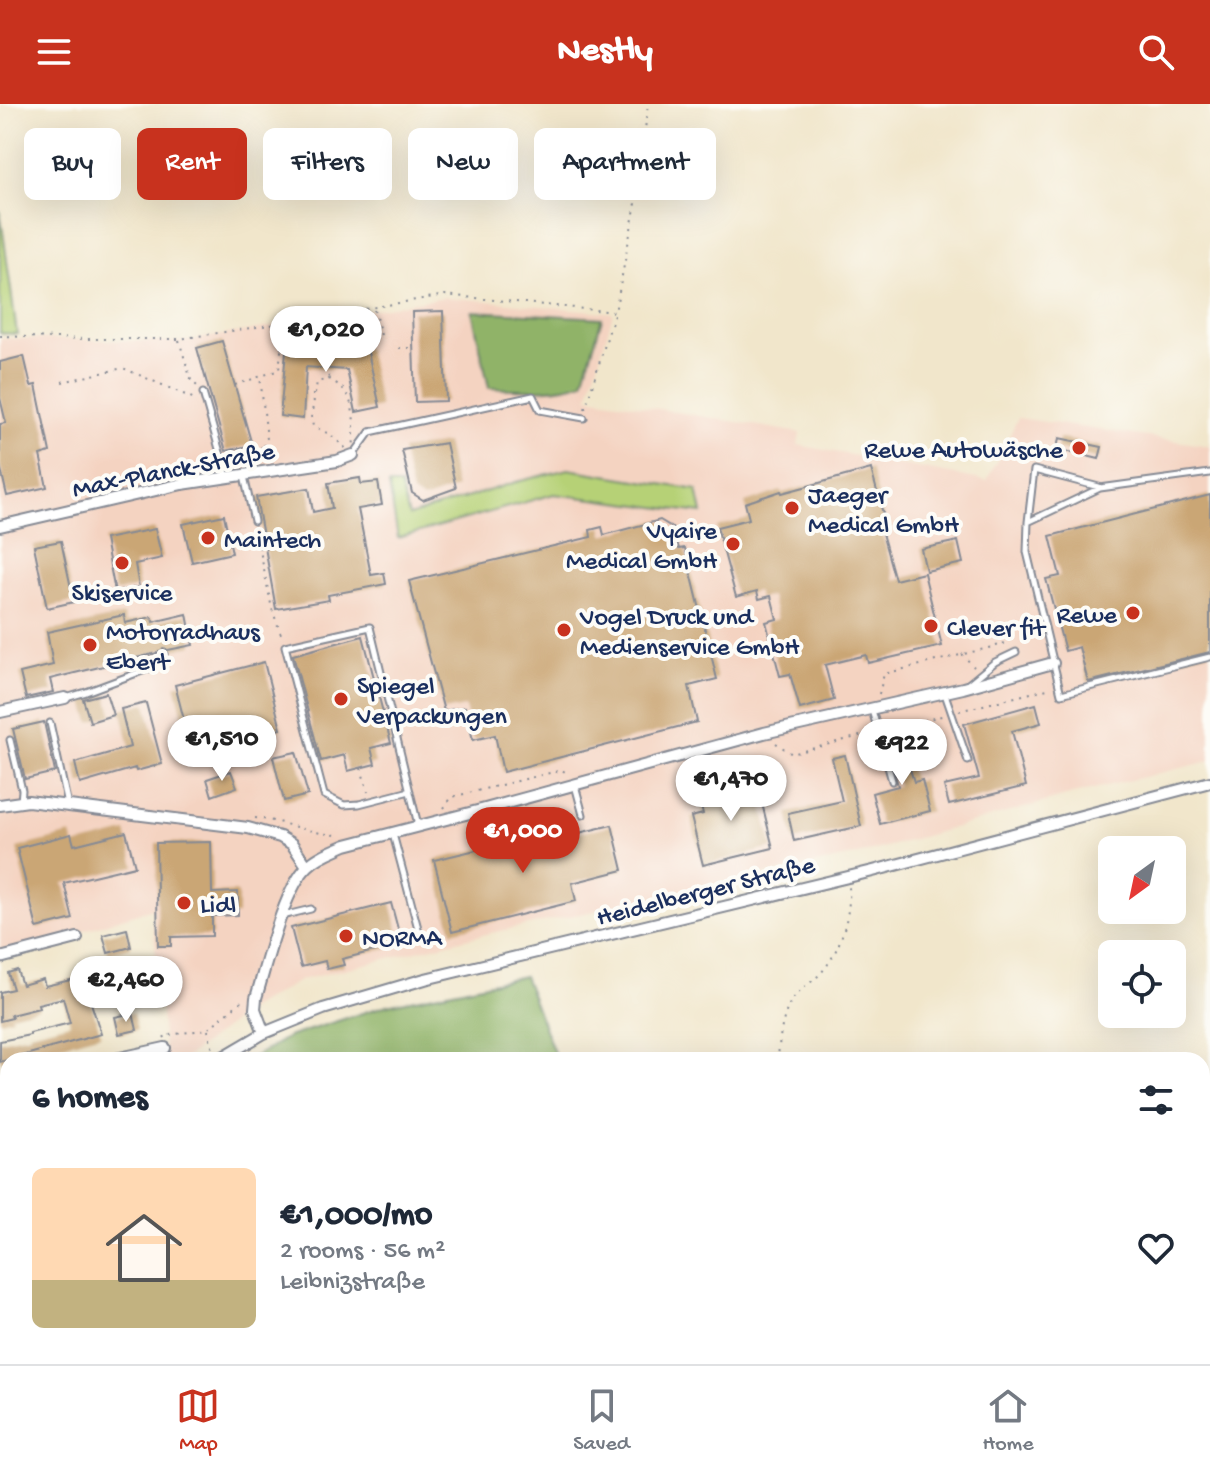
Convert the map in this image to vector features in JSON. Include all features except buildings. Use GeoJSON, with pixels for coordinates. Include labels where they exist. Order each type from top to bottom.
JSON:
{"type":"FeatureCollection","features":[{"type":"Feature","properties":{"kind":"street","name":"Max-Planck-Straße"},"geometry":{"type":"LineString","coordinates":[[0,526],[182,484],[337,461],[353,455]]}},
{"type":"Feature","properties":{"kind":"street"},"geometry":{"type":"LineString","coordinates":[[264,1033],[255,1009],[256,998],[291,890],[307,866],[346,845],[764,733],[874,705],[944,693],[1053,663]]}},
{"type":"Feature","properties":{"kind":"street"},"geometry":{"type":"LineString","coordinates":[[0,712],[65,698]]}},
{"type":"Feature","properties":{"kind":"street","name":"Heidelberger Straße"},"geometry":{"type":"LineString","coordinates":[[230,1052],[264,1033],[323,1009],[425,979],[849,877],[1210,782]]}},
{"type":"Feature","properties":{"kind":"street"},"geometry":{"type":"LineString","coordinates":[[0,805],[28,801],[248,828],[280,837],[292,844],[307,866]]}},
{"type":"Feature","properties":{"kind":"street"},"geometry":{"type":"LineString","coordinates":[[0,958],[77,938]]}},
{"type":"Feature","properties":{"kind":"street"},"geometry":{"type":"LineString","coordinates":[[147,1052],[165,1048]]}},
{"type":"Feature","properties":{"kind":"lane"},"geometry":{"type":"LineString","coordinates":[[203,393],[227,478]]}},
{"type":"Feature","properties":{"kind":"lane"},"geometry":{"type":"LineString","coordinates":[[353,455],[370,432],[533,396],[540,410],[583,418]]}},
{"type":"Feature","properties":{"kind":"lane"},"geometry":{"type":"LineString","coordinates":[[1100,488],[1034,470],[1027,552],[1061,694],[1210,657]]}},
{"type":"Feature","properties":{"kind":"lane"},"geometry":{"type":"LineString","coordinates":[[1028,522],[1100,488],[1210,473]]}},
{"type":"Feature","properties":{"kind":"lane"},"geometry":{"type":"LineString","coordinates":[[244,475],[254,521]]}},
{"type":"Feature","properties":{"kind":"lane"},"geometry":{"type":"LineString","coordinates":[[410,791],[344,805],[324,795],[285,646],[370,627],[410,791],[418,826]]}},
{"type":"Feature","properties":{"kind":"lane"},"geometry":{"type":"LineString","coordinates":[[963,688],[995,662],[1016,652]]}},
{"type":"Feature","properties":{"kind":"lane"},"geometry":{"type":"LineString","coordinates":[[65,698],[153,667],[164,654]]}},
{"type":"Feature","properties":{"kind":"lane"},"geometry":{"type":"LineString","coordinates":[[944,693],[968,761]]}},
{"type":"Feature","properties":{"kind":"lane"},"geometry":{"type":"LineString","coordinates":[[874,705],[892,781]]}},
{"type":"Feature","properties":{"kind":"lane"},"geometry":{"type":"LineString","coordinates":[[50,723],[68,806]]}},
{"type":"Feature","properties":{"kind":"lane"},"geometry":{"type":"LineString","coordinates":[[10,740],[22,790],[21,802]]}},
{"type":"Feature","properties":{"kind":"lane"},"geometry":{"type":"LineString","coordinates":[[575,785],[583,815]]}},
{"type":"Feature","properties":{"kind":"lane"},"geometry":{"type":"LineString","coordinates":[[485,809],[494,835]]}},
{"type":"Feature","properties":{"kind":"lane"},"geometry":{"type":"LineString","coordinates":[[392,833],[420,936]]}},
{"type":"Feature","properties":{"kind":"lane"},"geometry":{"type":"LineString","coordinates":[[281,916],[311,909]]}},
{"type":"Feature","properties":{"kind":"path"},"geometry":{"type":"LineString","coordinates":[[583,418],[615,312],[637,198],[648,104]]}},
{"type":"Feature","properties":{"kind":"path"},"geometry":{"type":"LineString","coordinates":[[0,336],[179,339],[445,295],[615,312]]}},
{"type":"Feature","properties":{"kind":"path"},"geometry":{"type":"LineString","coordinates":[[373,307],[382,339]]}},
{"type":"Feature","properties":{"kind":"path"},"geometry":{"type":"LineString","coordinates":[[235,385],[279,370],[283,323]]}},
{"type":"Feature","properties":{"kind":"path"},"geometry":{"type":"LineString","coordinates":[[179,339],[191,380],[203,393]]}},
{"type":"Feature","properties":{"kind":"path"},"geometry":{"type":"LineString","coordinates":[[399,348],[413,348]]}},
{"type":"Feature","properties":{"kind":"path"},"geometry":{"type":"LineString","coordinates":[[281,351],[286,351]]}},
{"type":"Feature","properties":{"kind":"path"},"geometry":{"type":"LineString","coordinates":[[62,382],[123,368],[205,403]]}},
{"type":"Feature","properties":{"kind":"path"},"geometry":{"type":"LineString","coordinates":[[326,368],[329,379],[345,391],[354,420],[353,455]]}},
{"type":"Feature","properties":{"kind":"path"},"geometry":{"type":"LineString","coordinates":[[257,464],[267,439],[260,376]]}},
{"type":"Feature","properties":{"kind":"path"},"geometry":{"type":"LineString","coordinates":[[329,379],[317,382],[311,418],[313,426],[331,435],[353,455]]}},
{"type":"Feature","properties":{"kind":"path"},"geometry":{"type":"LineString","coordinates":[[345,391],[351,389]]}},
{"type":"Feature","properties":{"kind":"path"},"geometry":{"type":"LineString","coordinates":[[304,395],[315,395]]}},
{"type":"Feature","properties":{"kind":"path"},"geometry":{"type":"LineString","coordinates":[[222,460],[240,450],[263,447]]}},
{"type":"Feature","properties":{"kind":"path"},"geometry":{"type":"LineString","coordinates":[[254,521],[272,609],[285,646]]}},
{"type":"Feature","properties":{"kind":"path"},"geometry":{"type":"LineString","coordinates":[[874,705],[884,674],[1004,644],[1001,630]]}},
{"type":"Feature","properties":{"kind":"path"},"geometry":{"type":"LineString","coordinates":[[962,654],[976,670],[980,666]]}},
{"type":"Feature","properties":{"kind":"path"},"geometry":{"type":"LineString","coordinates":[[775,742],[792,754],[1047,689]]}},
{"type":"Feature","properties":{"kind":"path"},"geometry":{"type":"LineString","coordinates":[[361,768],[371,801]]}},
{"type":"Feature","properties":{"kind":"path"},"geometry":{"type":"LineString","coordinates":[[778,1052],[790,1004],[822,973],[839,943],[850,897],[849,877]]}},
{"type":"Feature","properties":{"kind":"path"},"geometry":{"type":"LineString","coordinates":[[165,1048],[164,1036],[208,1029],[235,1004],[256,998]]}},
{"type":"Feature","properties":{"kind":"path"},"geometry":{"type":"LineString","coordinates":[[208,1029],[214,1052]]}},
{"type":"Feature","properties":{"kind":"shaded area"},"geometry":{"type":"Polygon","coordinates":[[[445,297],[613,313],[588,397],[800,433],[798,445],[987,481],[1018,418],[1210,446],[1210,761],[1073,794],[858,855],[477,936],[301,980],[252,1008],[194,1052],[164,1052],[152,908],[0,956],[0,338],[181,342],[445,297]]]}},
{"type":"Feature","properties":{"kind":"green space"},"geometry":{"type":"Polygon","coordinates":[[[0,210],[17,334],[0,333],[0,210]]]}},
{"type":"Feature","properties":{"kind":"green space"},"geometry":{"type":"Polygon","coordinates":[[[472,311],[602,318],[583,382],[548,389],[489,388],[472,311]]]}},
{"type":"Feature","properties":{"kind":"green space"},"geometry":{"type":"Polygon","coordinates":[[[568,469],[697,490],[702,513],[554,494],[398,538],[389,485],[400,485],[409,516],[568,469]]]}},
{"type":"Feature","properties":{"kind":"green space"},"geometry":{"type":"Polygon","coordinates":[[[524,976],[554,1052],[263,1052],[288,1037],[387,1005],[524,976]]]}},
{"type":"Feature","properties":{"kind":"place","name":"Rewe Autowäsche"},"geometry":{"type":"Point","coordinates":[1079,448]}},
{"type":"Feature","properties":{"kind":"place","name":"Jaeger Medical GmbH"},"geometry":{"type":"Point","coordinates":[792,508]}},
{"type":"Feature","properties":{"kind":"place","name":"Maintech"},"geometry":{"type":"Point","coordinates":[208,538]}},
{"type":"Feature","properties":{"kind":"place","name":"Vyaire Medical GmbH"},"geometry":{"type":"Point","coordinates":[733,544]}},
{"type":"Feature","properties":{"kind":"place","name":"Skiservice"},"geometry":{"type":"Point","coordinates":[122,563]}},
{"type":"Feature","properties":{"kind":"place","name":"Rewe"},"geometry":{"type":"Point","coordinates":[1133,613]}},
{"type":"Feature","properties":{"kind":"place","name":"Clever fit"},"geometry":{"type":"Point","coordinates":[931,626]}},
{"type":"Feature","properties":{"kind":"place","name":"Vogel Druck und Medienservice GmbH"},"geometry":{"type":"Point","coordinates":[564,630]}},
{"type":"Feature","properties":{"kind":"place","name":"Motorradhaus Ebert"},"geometry":{"type":"Point","coordinates":[90,645]}},
{"type":"Feature","properties":{"kind":"place","name":"Spiegel Verpackungen"},"geometry":{"type":"Point","coordinates":[341,699]}},
{"type":"Feature","properties":{"kind":"place","name":"Lidl"},"geometry":{"type":"Point","coordinates":[184,903]}},
{"type":"Feature","properties":{"kind":"place","name":"NORMA"},"geometry":{"type":"Point","coordinates":[346,936]}}]}
